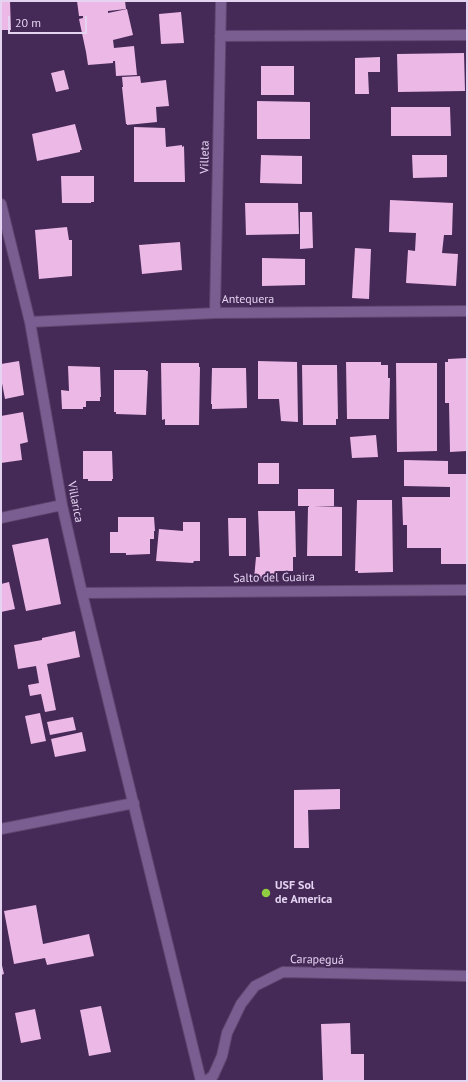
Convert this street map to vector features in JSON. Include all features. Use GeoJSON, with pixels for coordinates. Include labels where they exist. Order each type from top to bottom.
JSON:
{"type":"FeatureCollection","features":[{"type":"Feature","properties":{"kind":"street","name":"Villeta"},"geometry":{"type":"LineString","coordinates":[[214,313],[221,1]]}},
{"type":"Feature","properties":{"kind":"street"},"geometry":{"type":"LineString","coordinates":[[220,36],[467,35]]}},
{"type":"Feature","properties":{"kind":"street","name":"Villarica"},"geometry":{"type":"LineString","coordinates":[[1,204],[2,215],[30,322],[62,505],[82,593],[201,1081]]}},
{"type":"Feature","properties":{"kind":"street","name":"Antequera"},"geometry":{"type":"LineString","coordinates":[[30,322],[214,313],[467,311]]}},
{"type":"Feature","properties":{"kind":"street"},"geometry":{"type":"LineString","coordinates":[[1,518],[62,505]]}},
{"type":"Feature","properties":{"kind":"street","name":"Salto del Guaira"},"geometry":{"type":"LineString","coordinates":[[82,593],[467,590]]}},
{"type":"Feature","properties":{"kind":"street"},"geometry":{"type":"LineString","coordinates":[[1,829],[134,803]]}},
{"type":"Feature","properties":{"kind":"street","name":"Carapeguá"},"geometry":{"type":"LineString","coordinates":[[206,1081],[213,1076],[222,1056],[227,1033],[241,1004],[255,986],[283,972],[467,976]]}},
{"type":"Feature","properties":{"kind":"building"},"geometry":{"type":"Polygon","coordinates":[[[1,1],[10,1],[11,30],[1,30],[1,1]]]}},
{"type":"Feature","properties":{"kind":"building"},"geometry":{"type":"Polygon","coordinates":[[[77,1],[125,1],[126,9],[108,11],[108,13],[127,9],[133,35],[113,40],[114,48],[134,46],[137,75],[116,76],[115,61],[113,61],[113,63],[88,65],[79,19],[83,18],[83,16],[79,16],[77,1]]]}},
{"type":"Feature","properties":{"kind":"building"},"geometry":{"type":"Polygon","coordinates":[[[181,12],[184,43],[161,44],[159,14],[181,12]]]}},
{"type":"Feature","properties":{"kind":"building"},"geometry":{"type":"Polygon","coordinates":[[[464,53],[465,91],[398,92],[397,54],[464,53]]]}},
{"type":"Feature","properties":{"kind":"building"},"geometry":{"type":"Polygon","coordinates":[[[380,57],[380,72],[368,72],[369,94],[355,94],[355,58],[380,57]]]}},
{"type":"Feature","properties":{"kind":"building"},"geometry":{"type":"Polygon","coordinates":[[[261,66],[294,66],[294,95],[261,95],[261,66]]]}},
{"type":"Feature","properties":{"kind":"building"},"geometry":{"type":"Polygon","coordinates":[[[64,70],[69,89],[56,92],[51,73],[64,70]]]}},
{"type":"Feature","properties":{"kind":"building"},"geometry":{"type":"Polygon","coordinates":[[[140,76],[141,83],[166,80],[169,106],[156,107],[157,122],[127,125],[122,77],[140,76]]]}},
{"type":"Feature","properties":{"kind":"building"},"geometry":{"type":"Polygon","coordinates":[[[257,101],[310,102],[310,139],[257,139],[257,101]]]}},
{"type":"Feature","properties":{"kind":"building"},"geometry":{"type":"Polygon","coordinates":[[[391,107],[450,107],[451,136],[391,136],[391,107]]]}},
{"type":"Feature","properties":{"kind":"building"},"geometry":{"type":"Polygon","coordinates":[[[75,124],[82,150],[80,150],[80,152],[37,161],[32,134],[75,124]]]}},
{"type":"Feature","properties":{"kind":"building"},"geometry":{"type":"Polygon","coordinates":[[[134,127],[165,128],[166,147],[184,146],[185,182],[134,182],[134,127]]]}},
{"type":"Feature","properties":{"kind":"building"},"geometry":{"type":"Polygon","coordinates":[[[261,155],[302,156],[302,184],[260,183],[261,155]]]}},
{"type":"Feature","properties":{"kind":"building"},"geometry":{"type":"Polygon","coordinates":[[[412,155],[447,155],[447,177],[413,178],[412,155]]]}},
{"type":"Feature","properties":{"kind":"building"},"geometry":{"type":"Polygon","coordinates":[[[61,176],[94,176],[94,202],[62,203],[61,176]]]}},
{"type":"Feature","properties":{"kind":"building"},"geometry":{"type":"Polygon","coordinates":[[[390,200],[453,203],[452,235],[444,235],[442,253],[458,254],[456,286],[406,283],[408,250],[415,251],[416,233],[389,232],[390,200]]]}},
{"type":"Feature","properties":{"kind":"building"},"geometry":{"type":"Polygon","coordinates":[[[245,203],[298,203],[299,234],[246,235],[245,203]]]}},
{"type":"Feature","properties":{"kind":"building"},"geometry":{"type":"Polygon","coordinates":[[[300,212],[312,212],[313,248],[300,249],[300,212]]]}},
{"type":"Feature","properties":{"kind":"building"},"geometry":{"type":"Polygon","coordinates":[[[67,227],[69,240],[72,240],[72,276],[39,279],[35,230],[67,227]]]}},
{"type":"Feature","properties":{"kind":"building"},"geometry":{"type":"Polygon","coordinates":[[[180,242],[182,270],[142,274],[139,245],[180,242]]]}},
{"type":"Feature","properties":{"kind":"building"},"geometry":{"type":"Polygon","coordinates":[[[355,248],[371,249],[369,299],[352,298],[355,248]]]}},
{"type":"Feature","properties":{"kind":"building"},"geometry":{"type":"Polygon","coordinates":[[[262,258],[305,259],[305,285],[262,286],[262,258]]]}},
{"type":"Feature","properties":{"kind":"building"},"geometry":{"type":"Polygon","coordinates":[[[467,358],[467,451],[450,452],[449,403],[445,403],[445,362],[448,362],[448,359],[467,358]]]}},
{"type":"Feature","properties":{"kind":"building"},"geometry":{"type":"Polygon","coordinates":[[[19,361],[24,395],[5,399],[1,378],[1,364],[19,361]]]}},
{"type":"Feature","properties":{"kind":"building"},"geometry":{"type":"Polygon","coordinates":[[[258,361],[297,362],[298,422],[281,421],[279,399],[258,399],[258,361]]]}},
{"type":"Feature","properties":{"kind":"building"},"geometry":{"type":"Polygon","coordinates":[[[346,362],[381,362],[381,365],[388,365],[388,378],[390,378],[389,419],[347,419],[346,362]]]}},
{"type":"Feature","properties":{"kind":"building"},"geometry":{"type":"Polygon","coordinates":[[[161,363],[199,363],[199,425],[165,425],[165,419],[162,420],[161,363]]]}},
{"type":"Feature","properties":{"kind":"building"},"geometry":{"type":"Polygon","coordinates":[[[396,363],[437,363],[437,451],[397,452],[396,363]]]}},
{"type":"Feature","properties":{"kind":"building"},"geometry":{"type":"Polygon","coordinates":[[[302,365],[337,365],[338,419],[336,419],[336,425],[303,425],[302,365]]]}},
{"type":"Feature","properties":{"kind":"building"},"geometry":{"type":"Polygon","coordinates":[[[68,366],[100,367],[100,401],[86,401],[86,407],[83,407],[83,409],[62,409],[61,390],[69,391],[68,366]]]}},
{"type":"Feature","properties":{"kind":"building"},"geometry":{"type":"Polygon","coordinates":[[[212,368],[246,368],[247,408],[212,409],[212,368]]]}},
{"type":"Feature","properties":{"kind":"building"},"geometry":{"type":"Polygon","coordinates":[[[114,370],[148,371],[146,415],[116,414],[116,412],[114,412],[114,370]]]}},
{"type":"Feature","properties":{"kind":"building"},"geometry":{"type":"Polygon","coordinates":[[[23,412],[28,442],[20,444],[22,460],[1,463],[1,416],[23,412]]]}},
{"type":"Feature","properties":{"kind":"building"},"geometry":{"type":"Polygon","coordinates":[[[376,435],[378,457],[352,458],[350,437],[376,435]]]}},
{"type":"Feature","properties":{"kind":"building"},"geometry":{"type":"Polygon","coordinates":[[[83,451],[112,451],[112,481],[88,481],[88,479],[83,479],[83,451]]]}},
{"type":"Feature","properties":{"kind":"building"},"geometry":{"type":"Polygon","coordinates":[[[404,460],[448,461],[448,474],[467,474],[467,564],[441,564],[441,548],[407,548],[407,525],[403,525],[402,497],[450,497],[450,487],[404,486],[404,460]]]}},
{"type":"Feature","properties":{"kind":"building"},"geometry":{"type":"Polygon","coordinates":[[[258,463],[279,463],[279,484],[258,484],[258,463]]]}},
{"type":"Feature","properties":{"kind":"building"},"geometry":{"type":"Polygon","coordinates":[[[298,489],[334,489],[334,506],[314,506],[342,507],[342,556],[307,556],[309,506],[298,506],[298,489]]]}},
{"type":"Feature","properties":{"kind":"building"},"geometry":{"type":"Polygon","coordinates":[[[357,500],[392,500],[393,572],[358,573],[358,571],[355,571],[357,500]]]}},
{"type":"Feature","properties":{"kind":"building"},"geometry":{"type":"Polygon","coordinates":[[[258,511],[295,511],[296,557],[293,557],[293,571],[278,571],[278,578],[254,579],[256,557],[260,557],[258,511]]]}},
{"type":"Feature","properties":{"kind":"building"},"geometry":{"type":"Polygon","coordinates":[[[118,517],[154,517],[155,531],[154,539],[150,539],[150,554],[126,555],[126,553],[110,553],[110,532],[118,532],[118,517]]]}},
{"type":"Feature","properties":{"kind":"building"},"geometry":{"type":"Polygon","coordinates":[[[228,518],[246,518],[246,556],[229,556],[228,518]]]}},
{"type":"Feature","properties":{"kind":"building"},"geometry":{"type":"Polygon","coordinates":[[[183,522],[200,522],[200,561],[194,561],[193,563],[156,561],[159,529],[183,531],[183,522]]]}},
{"type":"Feature","properties":{"kind":"building"},"geometry":{"type":"Polygon","coordinates":[[[48,538],[61,604],[26,611],[12,545],[48,538]]]}},
{"type":"Feature","properties":{"kind":"building"},"geometry":{"type":"Polygon","coordinates":[[[9,582],[15,609],[1,612],[1,584],[9,582]]]}},
{"type":"Feature","properties":{"kind":"building"},"geometry":{"type":"Polygon","coordinates":[[[75,631],[80,657],[47,664],[56,710],[45,712],[41,694],[30,696],[28,685],[39,683],[36,666],[18,669],[14,645],[42,640],[42,638],[75,631]]]}},
{"type":"Feature","properties":{"kind":"building"},"geometry":{"type":"Polygon","coordinates":[[[40,713],[46,741],[31,744],[25,716],[40,713]]]}},
{"type":"Feature","properties":{"kind":"building"},"geometry":{"type":"Polygon","coordinates":[[[73,717],[76,730],[50,735],[47,722],[73,717]]]}},
{"type":"Feature","properties":{"kind":"building"},"geometry":{"type":"Polygon","coordinates":[[[82,732],[86,751],[55,757],[51,739],[82,732]]]}},
{"type":"Feature","properties":{"kind":"building"},"geometry":{"type":"Polygon","coordinates":[[[340,789],[340,809],[308,810],[309,848],[294,848],[294,790],[340,789]]]}},
{"type":"Feature","properties":{"kind":"building"},"geometry":{"type":"Polygon","coordinates":[[[36,905],[43,944],[89,934],[94,956],[47,965],[45,958],[14,964],[4,911],[36,905]]]}},
{"type":"Feature","properties":{"kind":"building"},"geometry":{"type":"Polygon","coordinates":[[[1,961],[4,974],[1,975],[1,961]]]}},
{"type":"Feature","properties":{"kind":"building"},"geometry":{"type":"Polygon","coordinates":[[[101,1006],[111,1052],[89,1056],[80,1010],[101,1006]]]}},
{"type":"Feature","properties":{"kind":"building"},"geometry":{"type":"Polygon","coordinates":[[[35,1009],[41,1039],[21,1043],[15,1013],[35,1009]]]}},
{"type":"Feature","properties":{"kind":"building"},"geometry":{"type":"Polygon","coordinates":[[[350,1023],[351,1054],[364,1054],[364,1081],[323,1081],[321,1024],[350,1023]]]}},
{"type":"Feature","properties":{"kind":"place","name":"USF Sol de America"},"geometry":{"type":"Point","coordinates":[266,893]}}]}
